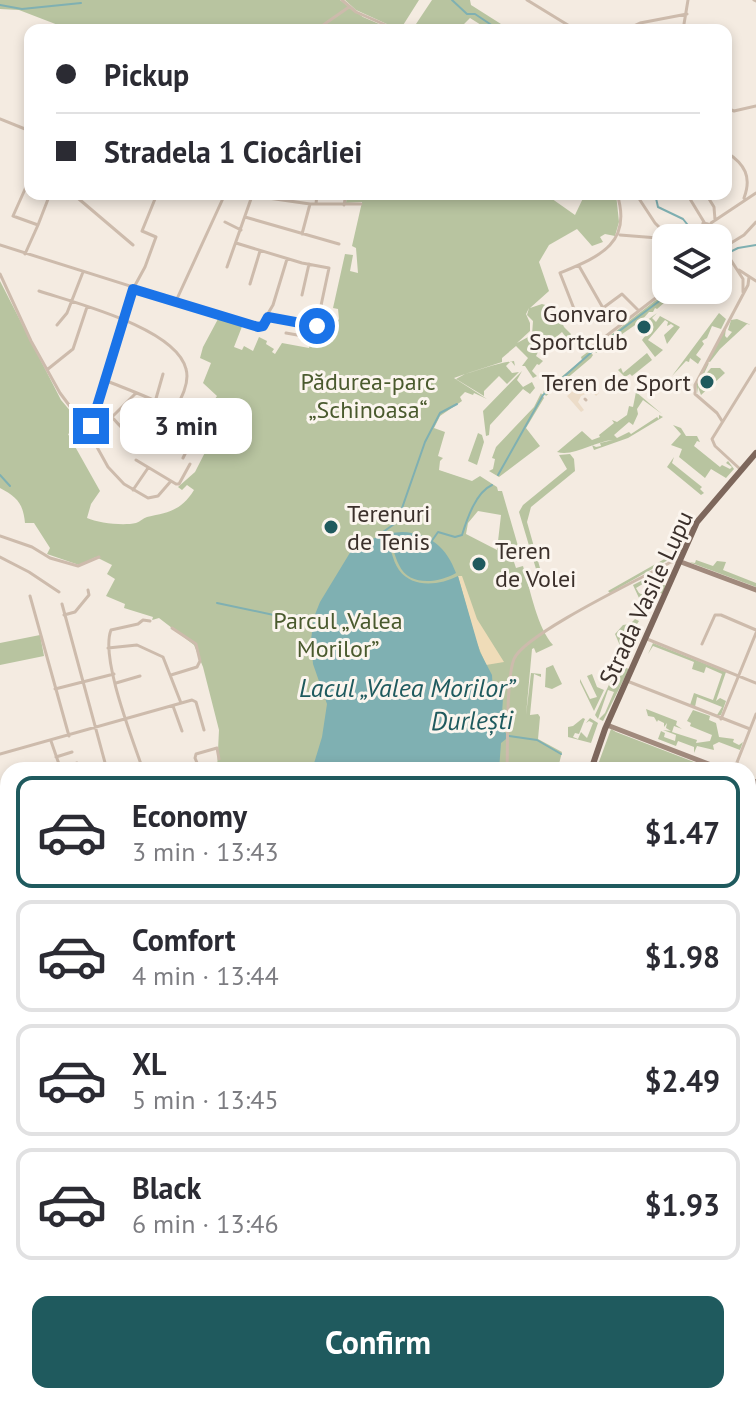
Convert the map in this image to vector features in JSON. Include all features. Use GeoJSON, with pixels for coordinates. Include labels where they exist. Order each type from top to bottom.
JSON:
{"type":"FeatureCollection","features":[{"type":"Feature","properties":{"kind":"main road","name":"Strada Vasile Lupu"},"geometry":{"type":"LineString","coordinates":[[594,762],[607,725],[700,517],[756,453]]}},
{"type":"Feature","properties":{"kind":"main road"},"geometry":{"type":"LineString","coordinates":[[681,562],[756,590]]}},
{"type":"Feature","properties":{"kind":"main road"},"geometry":{"type":"LineString","coordinates":[[607,725],[703,762]]}},
{"type":"Feature","properties":{"kind":"street"},"geometry":{"type":"LineString","coordinates":[[342,0],[349,7],[384,24]]}},
{"type":"Feature","properties":{"kind":"street"},"geometry":{"type":"LineString","coordinates":[[527,0],[566,24]]}},
{"type":"Feature","properties":{"kind":"street"},"geometry":{"type":"LineString","coordinates":[[684,24],[688,0]]}},
{"type":"Feature","properties":{"kind":"street"},"geometry":{"type":"LineString","coordinates":[[325,24],[349,7]]}},
{"type":"Feature","properties":{"kind":"street"},"geometry":{"type":"LineString","coordinates":[[640,24],[687,14]]}},
{"type":"Feature","properties":{"kind":"street"},"geometry":{"type":"LineString","coordinates":[[732,109],[756,106]]}},
{"type":"Feature","properties":{"kind":"street"},"geometry":{"type":"LineString","coordinates":[[0,119],[24,129]]}},
{"type":"Feature","properties":{"kind":"street"},"geometry":{"type":"LineString","coordinates":[[732,158],[747,174],[749,185],[743,200]]}},
{"type":"Feature","properties":{"kind":"street"},"geometry":{"type":"LineString","coordinates":[[24,191],[13,216],[38,225]]}},
{"type":"Feature","properties":{"kind":"street"},"geometry":{"type":"LineString","coordinates":[[712,224],[756,193]]}},
{"type":"Feature","properties":{"kind":"street"},"geometry":{"type":"LineString","coordinates":[[25,254],[48,200]]}},
{"type":"Feature","properties":{"kind":"street"},"geometry":{"type":"LineString","coordinates":[[80,200],[133,245]]}},
{"type":"Feature","properties":{"kind":"street"},"geometry":{"type":"LineString","coordinates":[[89,427],[133,289],[156,237],[142,231],[155,200]]}},
{"type":"Feature","properties":{"kind":"street"},"geometry":{"type":"LineString","coordinates":[[176,301],[222,200]]}},
{"type":"Feature","properties":{"kind":"street"},"geometry":{"type":"LineString","coordinates":[[227,267],[251,200]]}},
{"type":"Feature","properties":{"kind":"street"},"geometry":{"type":"LineString","coordinates":[[282,200],[313,204],[361,204]]}},
{"type":"Feature","properties":{"kind":"street"},"geometry":{"type":"LineString","coordinates":[[302,234],[315,200]]}},
{"type":"Feature","properties":{"kind":"street"},"geometry":{"type":"LineString","coordinates":[[344,205],[345,200]]}},
{"type":"Feature","properties":{"kind":"street"},"geometry":{"type":"LineString","coordinates":[[618,200],[618,234],[598,256],[560,273],[578,319],[603,308],[622,294],[639,311]]}},
{"type":"Feature","properties":{"kind":"street"},"geometry":{"type":"LineString","coordinates":[[640,200],[657,224]]}},
{"type":"Feature","properties":{"kind":"street"},"geometry":{"type":"LineString","coordinates":[[691,200],[708,224]]}},
{"type":"Feature","properties":{"kind":"street"},"geometry":{"type":"LineString","coordinates":[[710,200],[714,207],[710,224]]}},
{"type":"Feature","properties":{"kind":"street"},"geometry":{"type":"LineString","coordinates":[[245,217],[339,244]]}},
{"type":"Feature","properties":{"kind":"street"},"geometry":{"type":"LineString","coordinates":[[225,222],[241,230]]}},
{"type":"Feature","properties":{"kind":"street"},"geometry":{"type":"LineString","coordinates":[[732,243],[756,222]]}},
{"type":"Feature","properties":{"kind":"street"},"geometry":{"type":"LineString","coordinates":[[618,234],[652,237]]}},
{"type":"Feature","properties":{"kind":"street"},"geometry":{"type":"LineString","coordinates":[[236,243],[329,268],[314,340],[286,333]]}},
{"type":"Feature","properties":{"kind":"street"},"geometry":{"type":"LineString","coordinates":[[0,245],[262,327],[287,259]]}},
{"type":"Feature","properties":{"kind":"street"},"geometry":{"type":"LineString","coordinates":[[250,284],[260,251]]}},
{"type":"Feature","properties":{"kind":"street"},"geometry":{"type":"LineString","coordinates":[[732,260],[744,282],[743,292]]}},
{"type":"Feature","properties":{"kind":"street"},"geometry":{"type":"LineString","coordinates":[[302,295],[309,264]]}},
{"type":"Feature","properties":{"kind":"street"},"geometry":{"type":"LineString","coordinates":[[578,266],[603,308]]}},
{"type":"Feature","properties":{"kind":"street"},"geometry":{"type":"LineString","coordinates":[[738,269],[756,281]]}},
{"type":"Feature","properties":{"kind":"street"},"geometry":{"type":"LineString","coordinates":[[57,325],[72,302],[83,272]]}},
{"type":"Feature","properties":{"kind":"street"},"geometry":{"type":"LineString","coordinates":[[0,274],[31,341],[63,398],[89,427],[116,478],[133,490],[153,498],[171,481]]}},
{"type":"Feature","properties":{"kind":"street"},"geometry":{"type":"LineString","coordinates":[[744,282],[749,277]]}},
{"type":"Feature","properties":{"kind":"street"},"geometry":{"type":"LineString","coordinates":[[722,421],[697,397],[694,390],[700,372],[749,283],[749,277]]}},
{"type":"Feature","properties":{"kind":"street"},"geometry":{"type":"LineString","coordinates":[[39,291],[125,318],[169,346],[185,365],[186,384],[164,434],[148,443],[130,437],[112,417]]}},
{"type":"Feature","properties":{"kind":"street"},"geometry":{"type":"LineString","coordinates":[[588,350],[652,301]]}},
{"type":"Feature","properties":{"kind":"street"},"geometry":{"type":"LineString","coordinates":[[48,369],[73,349],[87,307]]}},
{"type":"Feature","properties":{"kind":"street"},"geometry":{"type":"LineString","coordinates":[[268,317],[317,326]]}},
{"type":"Feature","properties":{"kind":"street"},"geometry":{"type":"LineString","coordinates":[[740,469],[713,444],[713,437],[756,368]]}},
{"type":"Feature","properties":{"kind":"street"},"geometry":{"type":"LineString","coordinates":[[155,402],[163,374]]}},
{"type":"Feature","properties":{"kind":"street"},"geometry":{"type":"LineString","coordinates":[[105,380],[176,412],[197,427],[183,458]]}},
{"type":"Feature","properties":{"kind":"street"},"geometry":{"type":"LineString","coordinates":[[89,427],[112,417],[136,393]]}},
{"type":"Feature","properties":{"kind":"street"},"geometry":{"type":"LineString","coordinates":[[131,399],[144,414]]}},
{"type":"Feature","properties":{"kind":"street"},"geometry":{"type":"LineString","coordinates":[[136,460],[179,484],[190,464]]}},
{"type":"Feature","properties":{"kind":"street"},"geometry":{"type":"LineString","coordinates":[[133,490],[148,468]]}},
{"type":"Feature","properties":{"kind":"street"},"geometry":{"type":"LineString","coordinates":[[0,536],[50,558],[78,566],[99,557]]}},
{"type":"Feature","properties":{"kind":"street"},"geometry":{"type":"LineString","coordinates":[[0,557],[59,592]]}},
{"type":"Feature","properties":{"kind":"street"},"geometry":{"type":"LineString","coordinates":[[507,762],[512,666],[518,651],[530,641],[668,563],[681,562]]}},
{"type":"Feature","properties":{"kind":"street"},"geometry":{"type":"LineString","coordinates":[[64,615],[75,612],[89,592]]}},
{"type":"Feature","properties":{"kind":"street"},"geometry":{"type":"LineString","coordinates":[[30,596],[69,736]]}},
{"type":"Feature","properties":{"kind":"street"},"geometry":{"type":"LineString","coordinates":[[62,604],[105,762]]}},
{"type":"Feature","properties":{"kind":"street"},"geometry":{"type":"LineString","coordinates":[[702,644],[715,615],[756,631],[721,719]]}},
{"type":"Feature","properties":{"kind":"street"},"geometry":{"type":"LineString","coordinates":[[140,762],[108,648],[111,630],[143,620],[150,621]]}},
{"type":"Feature","properties":{"kind":"street"},"geometry":{"type":"LineString","coordinates":[[170,675],[197,667],[200,663],[196,644],[172,628]]}},
{"type":"Feature","properties":{"kind":"street"},"geometry":{"type":"LineString","coordinates":[[647,639],[756,683]]}},
{"type":"Feature","properties":{"kind":"street"},"geometry":{"type":"LineString","coordinates":[[108,648],[134,645],[165,658],[181,703]]}},
{"type":"Feature","properties":{"kind":"street"},"geometry":{"type":"LineString","coordinates":[[55,689],[114,674]]}},
{"type":"Feature","properties":{"kind":"street"},"geometry":{"type":"LineString","coordinates":[[116,683],[140,676]]}},
{"type":"Feature","properties":{"kind":"street"},"geometry":{"type":"LineString","coordinates":[[627,681],[750,729]]}},
{"type":"Feature","properties":{"kind":"street"},"geometry":{"type":"LineString","coordinates":[[0,754],[196,701],[204,730]]}},
{"type":"Feature","properties":{"kind":"street"},"geometry":{"type":"LineString","coordinates":[[173,706],[182,731]]}},
{"type":"Feature","properties":{"kind":"street"},"geometry":{"type":"LineString","coordinates":[[737,762],[756,714]]}},
{"type":"Feature","properties":{"kind":"street"},"geometry":{"type":"LineString","coordinates":[[51,741],[58,762]]}},
{"type":"Feature","properties":{"kind":"street"},"geometry":{"type":"LineString","coordinates":[[197,762],[196,754],[217,748],[219,759]]}},
{"type":"Feature","properties":{"kind":"street"},"geometry":{"type":"LineString","coordinates":[[56,757],[72,752]]}},
{"type":"Feature","properties":{"kind":"green space"},"geometry":{"type":"Polygon","coordinates":[[[0,0],[340,0],[363,17],[379,24],[55,24],[19,10],[0,9],[0,0]]]}},
{"type":"Feature","properties":{"kind":"green space"},"geometry":{"type":"Polygon","coordinates":[[[345,0],[419,0],[404,24],[387,24],[356,10],[345,0]]]}},
{"type":"Feature","properties":{"kind":"green space"},"geometry":{"type":"Polygon","coordinates":[[[432,0],[470,0],[471,5],[501,24],[480,24],[470,18],[464,24],[416,24],[432,0]]]}},
{"type":"Feature","properties":{"kind":"green space","name":"Parcul „Valea Morilor”"},"geometry":{"type":"Polygon","coordinates":[[[346,200],[554,200],[575,215],[582,200],[617,200],[619,222],[615,236],[605,234],[600,237],[603,242],[592,246],[577,229],[549,245],[539,262],[549,291],[530,308],[542,304],[556,308],[564,327],[571,334],[564,343],[559,341],[565,336],[562,332],[543,349],[532,335],[533,321],[527,315],[529,308],[526,314],[530,331],[517,343],[530,336],[540,348],[536,356],[543,361],[532,371],[537,376],[533,378],[522,366],[528,358],[516,346],[502,358],[502,362],[454,378],[487,399],[465,392],[460,397],[462,401],[440,416],[434,428],[445,432],[438,456],[443,458],[439,470],[472,481],[480,476],[502,491],[518,546],[511,553],[516,568],[523,566],[539,619],[553,645],[536,653],[532,649],[526,715],[531,673],[541,674],[541,677],[534,674],[530,715],[538,714],[540,717],[538,739],[562,752],[560,762],[217,762],[219,730],[203,667],[194,645],[159,618],[152,620],[153,617],[124,608],[125,604],[106,596],[115,579],[107,574],[112,565],[96,557],[79,565],[47,554],[50,548],[34,523],[25,523],[18,501],[0,488],[0,281],[61,400],[83,426],[68,434],[100,491],[91,504],[87,518],[111,524],[136,523],[174,510],[194,490],[187,485],[182,490],[178,487],[195,472],[222,419],[207,410],[217,396],[203,383],[211,363],[200,358],[218,319],[243,324],[234,347],[242,350],[244,346],[253,351],[259,337],[267,341],[266,344],[274,349],[272,352],[275,354],[282,343],[309,348],[317,333],[330,335],[339,319],[338,309],[333,308],[345,254],[353,255],[350,271],[358,273],[356,248],[352,246],[362,202],[346,203],[346,200]],[[478,511],[468,523],[466,534],[497,550],[501,515],[478,511]]]}},
{"type":"Feature","properties":{"kind":"green space"},"geometry":{"type":"Polygon","coordinates":[[[652,303],[663,304],[603,351],[596,353],[594,348],[652,303]]]}},
{"type":"Feature","properties":{"kind":"green space"},"geometry":{"type":"Polygon","coordinates":[[[657,313],[652,318],[656,322],[660,316],[680,327],[667,344],[664,335],[674,326],[667,326],[665,320],[648,340],[663,350],[655,357],[642,340],[651,328],[646,321],[657,313]]]}},
{"type":"Feature","properties":{"kind":"green space"},"geometry":{"type":"Polygon","coordinates":[[[719,313],[726,319],[721,329],[712,326],[707,338],[702,341],[704,344],[696,355],[701,359],[698,364],[690,358],[672,376],[719,313]]]}},
{"type":"Feature","properties":{"kind":"green space"},"geometry":{"type":"Polygon","coordinates":[[[737,319],[751,325],[747,324],[710,362],[707,361],[726,328],[727,338],[732,332],[728,330],[731,320],[737,319]]]}},
{"type":"Feature","properties":{"kind":"green space"},"geometry":{"type":"Polygon","coordinates":[[[589,351],[593,355],[591,358],[546,396],[543,392],[589,351]]]}},
{"type":"Feature","properties":{"kind":"green space"},"geometry":{"type":"Polygon","coordinates":[[[647,353],[652,360],[632,376],[625,377],[618,370],[621,368],[623,373],[647,353]]]}},
{"type":"Feature","properties":{"kind":"green space"},"geometry":{"type":"Polygon","coordinates":[[[510,362],[506,366],[512,373],[519,372],[507,384],[499,376],[484,391],[484,396],[456,379],[510,362]]]}},
{"type":"Feature","properties":{"kind":"green space","name":"Teren de Sport"},"geometry":{"type":"Polygon","coordinates":[[[709,363],[702,378],[711,368],[720,368],[725,373],[701,395],[698,387],[697,394],[696,383],[709,363]]]}},
{"type":"Feature","properties":{"kind":"green space"},"geometry":{"type":"Polygon","coordinates":[[[522,371],[517,380],[523,387],[532,382],[535,388],[530,394],[523,389],[490,425],[489,435],[486,436],[483,411],[522,371]]]}},
{"type":"Feature","properties":{"kind":"green space"},"geometry":{"type":"Polygon","coordinates":[[[636,392],[662,414],[643,400],[633,425],[629,422],[614,435],[617,438],[629,432],[631,434],[657,417],[659,419],[659,415],[663,417],[628,438],[594,450],[592,445],[570,452],[557,452],[582,431],[592,440],[600,437],[614,423],[612,420],[617,422],[627,415],[629,406],[633,407],[636,392]]]}},
{"type":"Feature","properties":{"kind":"green space"},"geometry":{"type":"Polygon","coordinates":[[[541,393],[544,398],[526,428],[540,446],[499,477],[489,471],[493,469],[495,459],[492,458],[496,447],[534,407],[541,393]]]}},
{"type":"Feature","properties":{"kind":"green space"},"geometry":{"type":"Polygon","coordinates":[[[673,425],[681,428],[686,436],[697,436],[700,442],[697,441],[694,446],[720,467],[730,469],[732,467],[726,463],[728,461],[734,469],[726,478],[711,469],[705,478],[679,457],[682,449],[671,445],[681,434],[673,425]]]}},
{"type":"Feature","properties":{"kind":"green space"},"geometry":{"type":"Polygon","coordinates":[[[478,433],[484,442],[477,465],[468,461],[478,433]]]}},
{"type":"Feature","properties":{"kind":"green space"},"geometry":{"type":"Polygon","coordinates":[[[570,454],[574,459],[575,471],[531,507],[527,522],[540,568],[536,569],[519,512],[523,505],[567,469],[559,455],[570,454]]]}},
{"type":"Feature","properties":{"kind":"green space"},"geometry":{"type":"Polygon","coordinates":[[[674,457],[672,463],[702,487],[700,489],[704,493],[701,495],[667,467],[674,457]]]}},
{"type":"Feature","properties":{"kind":"green space"},"geometry":{"type":"Polygon","coordinates":[[[680,539],[679,546],[683,548],[675,556],[610,593],[608,591],[675,553],[680,539]]]}},
{"type":"Feature","properties":{"kind":"green space"},"geometry":{"type":"Polygon","coordinates":[[[696,560],[713,566],[717,561],[726,562],[723,570],[756,583],[756,587],[689,562],[695,563],[696,560]]]}},
{"type":"Feature","properties":{"kind":"green space"},"geometry":{"type":"Polygon","coordinates":[[[649,577],[666,586],[662,594],[647,579],[636,588],[645,596],[648,590],[652,590],[642,612],[636,607],[639,598],[633,585],[649,577]]]}},
{"type":"Feature","properties":{"kind":"green space"},"geometry":{"type":"Polygon","coordinates":[[[635,619],[639,621],[632,627],[635,628],[620,660],[617,658],[621,648],[615,634],[635,619]]]}},
{"type":"Feature","properties":{"kind":"green space"},"geometry":{"type":"Polygon","coordinates":[[[40,635],[44,656],[0,665],[0,643],[40,635]]]}},
{"type":"Feature","properties":{"kind":"green space"},"geometry":{"type":"Polygon","coordinates":[[[653,643],[726,672],[716,701],[720,698],[726,701],[721,715],[717,715],[722,707],[697,697],[695,707],[690,705],[694,693],[713,700],[722,674],[706,667],[704,673],[692,669],[694,662],[653,646],[648,654],[653,643]]]}},
{"type":"Feature","properties":{"kind":"green space"},"geometry":{"type":"Polygon","coordinates":[[[553,665],[562,684],[552,689],[545,687],[546,668],[553,665]]]}},
{"type":"Feature","properties":{"kind":"green space"},"geometry":{"type":"Polygon","coordinates":[[[618,665],[629,669],[603,721],[599,719],[614,692],[608,690],[598,719],[595,715],[618,665]]]}},
{"type":"Feature","properties":{"kind":"green space"},"geometry":{"type":"Polygon","coordinates":[[[592,674],[597,687],[604,690],[594,711],[580,682],[580,679],[590,699],[597,697],[587,676],[592,674]]]}},
{"type":"Feature","properties":{"kind":"green space"},"geometry":{"type":"Polygon","coordinates":[[[646,709],[677,721],[676,725],[682,729],[674,726],[672,732],[697,740],[696,743],[710,741],[712,735],[690,726],[691,723],[687,721],[693,710],[716,718],[710,716],[709,720],[716,723],[719,737],[734,739],[733,742],[739,745],[743,742],[740,750],[719,742],[713,745],[714,750],[697,746],[694,753],[694,747],[678,741],[676,746],[658,739],[661,731],[665,733],[664,737],[675,741],[676,735],[663,730],[671,731],[666,728],[667,723],[664,727],[664,723],[648,716],[646,709]]]}},
{"type":"Feature","properties":{"kind":"green space"},"geometry":{"type":"Polygon","coordinates":[[[583,718],[579,734],[575,733],[573,737],[578,739],[581,732],[587,738],[593,723],[586,723],[590,718],[598,723],[591,743],[568,737],[568,727],[583,718]]]}},
{"type":"Feature","properties":{"kind":"green space"},"geometry":{"type":"Polygon","coordinates":[[[611,729],[694,762],[599,762],[611,729]]]}},
{"type":"Feature","properties":{"kind":"sand"},"geometry":{"type":"Polygon","coordinates":[[[458,576],[462,576],[477,619],[504,662],[486,665],[458,576]]]}},
{"type":"Feature","properties":{"kind":"shaded area"},"geometry":{"type":"Polygon","coordinates":[[[587,379],[599,393],[596,396],[592,391],[581,396],[578,402],[584,410],[581,412],[567,396],[579,390],[579,385],[587,379]]]}},
{"type":"Feature","properties":{"kind":"water"},"geometry":{"type":"Polygon","coordinates":[[[390,533],[421,535],[436,544],[448,556],[456,573],[433,581],[410,577],[397,561],[390,533]]]}},
{"type":"Feature","properties":{"kind":"water","name":"Lacul „Valea Morilor”"},"geometry":{"type":"Polygon","coordinates":[[[387,534],[399,570],[419,583],[443,582],[458,576],[480,652],[492,675],[493,691],[503,698],[501,730],[506,733],[506,739],[501,743],[500,762],[314,762],[327,704],[313,664],[311,640],[314,617],[351,551],[360,543],[387,534]]]}},
{"type":"Feature","properties":{"kind":"waterway"},"geometry":{"type":"LineString","coordinates":[[452,0],[467,14],[475,14],[490,24]]}},
{"type":"Feature","properties":{"kind":"waterway"},"geometry":{"type":"LineString","coordinates":[[0,5],[22,9],[81,3]]}},
{"type":"Feature","properties":{"kind":"waterway"},"geometry":{"type":"LineString","coordinates":[[656,200],[658,207],[687,224]]}},
{"type":"Feature","properties":{"kind":"waterway","name":"Durlești"},"geometry":{"type":"LineString","coordinates":[[732,251],[756,245]]}},
{"type":"Feature","properties":{"kind":"waterway","name":"Durlești"},"geometry":{"type":"LineString","coordinates":[[498,475],[543,395],[594,350],[655,304]]}},
{"type":"Feature","properties":{"kind":"waterway"},"geometry":{"type":"LineString","coordinates":[[401,511],[425,442],[440,413],[457,404]]}},
{"type":"Feature","properties":{"kind":"waterway"},"geometry":{"type":"LineString","coordinates":[[0,475],[10,486]]}},
{"type":"Feature","properties":{"kind":"waterway","name":"Durlești"},"geometry":{"type":"LineString","coordinates":[[431,542],[438,532],[455,537],[462,535],[477,500],[492,485]]}},
{"type":"Feature","properties":{"kind":"waterway"},"geometry":{"type":"LineString","coordinates":[[383,532],[397,522],[400,514]]}},
{"type":"Feature","properties":{"kind":"waterway"},"geometry":{"type":"LineString","coordinates":[[217,603],[283,617],[304,615]]}},
{"type":"Feature","properties":{"kind":"waterway","name":"Durlești"},"geometry":{"type":"LineString","coordinates":[[509,736],[537,740],[561,754]]}},
{"type":"Feature","properties":{"kind":"place","name":"Gonvaro Sportclub"},"geometry":{"type":"Point","coordinates":[644,327]}},
{"type":"Feature","properties":{"kind":"place","name":"Teren de Sport"},"geometry":{"type":"Point","coordinates":[707,382]}},
{"type":"Feature","properties":{"kind":"place","name":"Terenuri de Tenis"},"geometry":{"type":"Point","coordinates":[331,527]}},
{"type":"Feature","properties":{"kind":"place","name":"Teren de Volei"},"geometry":{"type":"Point","coordinates":[479,564]}},
{"type":"Feature","properties":{"kind":"route"},"geometry":{"type":"LineString","coordinates":[[91,426],[133,289],[258,327],[263,326],[268,317],[317,326]]}},
{"type":"Feature","properties":{"kind":"park label","name":"Pădurea-parc „Schinoasa“"},"geometry":{"type":"Point","coordinates":[368,395]}}]}
